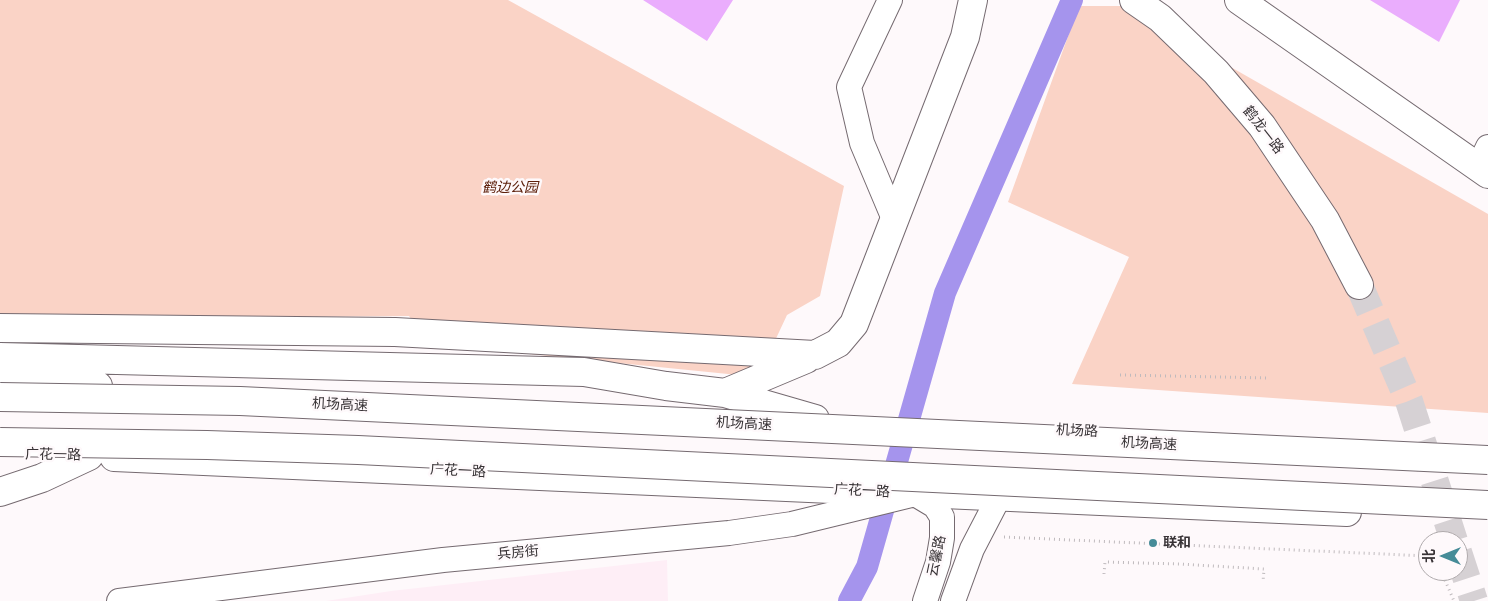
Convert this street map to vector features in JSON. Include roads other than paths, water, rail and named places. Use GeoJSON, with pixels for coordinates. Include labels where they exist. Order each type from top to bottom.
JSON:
{"type":"FeatureCollection","features":[{"type":"Feature","properties":{"kind":"highway"},"geometry":{"type":"LineString","coordinates":[[725,393],[838,343],[854,324],[965,37],[973,0]]}},
{"type":"Feature","properties":{"kind":"highway","name":"鹤龙一路"},"geometry":{"type":"LineString","coordinates":[[1134,0],[1160,18],[1216,72],[1262,126],[1325,220],[1359,285]]}},
{"type":"Feature","properties":{"kind":"highway"},"geometry":{"type":"LineString","coordinates":[[1239,0],[1485,163]]}},
{"type":"Feature","properties":{"kind":"highway"},"geometry":{"type":"LineString","coordinates":[[0,328],[395,332],[814,355]]}},
{"type":"Feature","properties":{"kind":"highway"},"geometry":{"type":"LineString","coordinates":[[0,357],[279,365],[529,369],[584,372],[666,386],[725,393],[815,419]]}},
{"type":"Feature","properties":{"kind":"highway"},"geometry":{"type":"LineString","coordinates":[[0,382],[289,393],[549,408],[815,419]]}},
{"type":"Feature","properties":{"kind":"highway","name":"机场高速"},"geometry":{"type":"LineString","coordinates":[[0,397],[259,401],[1488,460]]}},
{"type":"Feature","properties":{"kind":"highway","name":"机场路"},"geometry":{"type":"LineString","coordinates":[[815,419],[1488,450]]}},
{"type":"Feature","properties":{"kind":"highway"},"geometry":{"type":"LineString","coordinates":[[0,442],[207,444],[358,450],[1488,505]]}},
{"type":"Feature","properties":{"kind":"highway","name":"广花一路"},"geometry":{"type":"LineString","coordinates":[[0,454],[579,476],[839,502],[914,494]]}},
{"type":"Feature","properties":{"kind":"highway"},"geometry":{"type":"LineString","coordinates":[[0,492],[42,478],[89,456]]}},
{"type":"Feature","properties":{"kind":"highway"},"geometry":{"type":"LineString","coordinates":[[914,494],[1488,518]]}},
{"type":"Feature","properties":{"kind":"street"},"geometry":{"type":"LineString","coordinates":[[890,0],[849,87],[862,143],[894,219]]}},
{"type":"Feature","properties":{"kind":"street","name":"云馨路"},"geometry":{"type":"LineString","coordinates":[[914,494],[935,506],[942,517],[942,538],[938,562],[925,601]]}},
{"type":"Feature","properties":{"kind":"street","name":"云馨路"},"geometry":{"type":"LineString","coordinates":[[953,601],[978,535],[999,498]]}},
{"type":"Feature","properties":{"kind":"street","name":"兵房街"},"geometry":{"type":"LineString","coordinates":[[119,601],[443,560],[729,533],[792,524],[839,502]]}},
{"type":"Feature","properties":{"kind":"waterway"},"geometry":{"type":"LineString","coordinates":[[849,601],[867,567],[945,293],[1072,0]]}},
{"type":"Feature","properties":{"kind":"tunnel"},"geometry":{"type":"LineString","coordinates":[[1359,285],[1409,401],[1451,531]]}},
{"type":"Feature","properties":{"kind":"tunnel"},"geometry":{"type":"LineString","coordinates":[[1467,581],[1474,601]]}},
{"type":"Feature","properties":{"kind":"place","name":"联和"},"geometry":{"type":"Point","coordinates":[1153,543]}},
{"type":"Feature","properties":{"kind":"park label","name":"鹤边公园"},"geometry":{"type":"Point","coordinates":[510,188]}}]}
